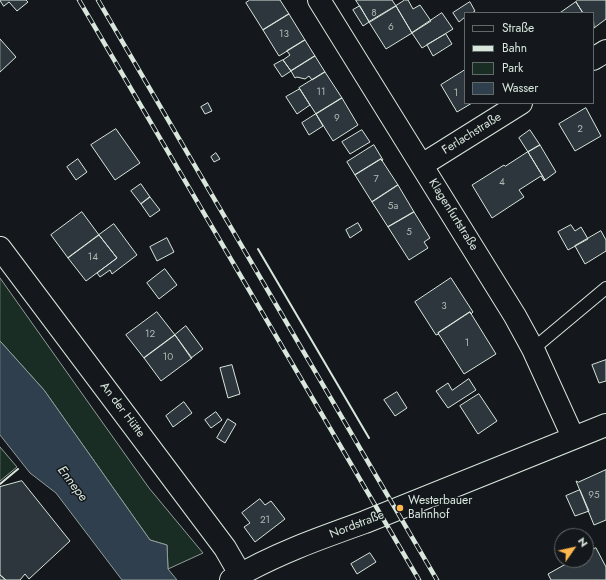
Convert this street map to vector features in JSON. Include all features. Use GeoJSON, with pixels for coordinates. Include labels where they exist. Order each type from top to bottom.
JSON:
{"type":"FeatureCollection","features":[{"type":"Feature","properties":{"kind":"street","name":"Klagenfurtstraße"},"geometry":{"type":"LineString","coordinates":[[319,0],[515,316],[533,349],[573,437]]}},
{"type":"Feature","properties":{"kind":"street"},"geometry":{"type":"LineString","coordinates":[[594,58],[606,51]]}},
{"type":"Feature","properties":{"kind":"street","name":"Ferlachstraße"},"geometry":{"type":"LineString","coordinates":[[422,165],[519,104]]}},
{"type":"Feature","properties":{"kind":"street","name":"An der Hütte"},"geometry":{"type":"LineString","coordinates":[[0,248],[225,548],[236,577]]}},
{"type":"Feature","properties":{"kind":"street","name":"Nordstraße"},"geometry":{"type":"LineString","coordinates":[[236,577],[262,563],[330,534],[365,522],[606,424]]}},
{"type":"Feature","properties":{"kind":"lane"},"geometry":{"type":"LineString","coordinates":[[533,349],[606,288]]}},
{"type":"Feature","properties":{"kind":"green space"},"geometry":{"type":"Polygon","coordinates":[[[0,278],[149,488],[203,553],[168,569],[167,545],[150,540],[44,390],[0,341],[0,278]]]}},
{"type":"Feature","properties":{"kind":"green space"},"geometry":{"type":"Polygon","coordinates":[[[0,447],[17,467],[0,481],[0,447]]]}},
{"type":"Feature","properties":{"kind":"water","name":"Ennepe"},"geometry":{"type":"Polygon","coordinates":[[[0,341],[44,390],[150,540],[167,545],[168,569],[177,580],[122,580],[56,493],[30,473],[0,435],[0,341]]]}},
{"type":"Feature","properties":{"kind":"building"},"geometry":{"type":"Polygon","coordinates":[[[0,0],[26,0],[28,2],[17,11],[9,2],[4,6],[0,0]]]}},
{"type":"Feature","properties":{"kind":"building"},"geometry":{"type":"Polygon","coordinates":[[[250,0],[280,0],[289,14],[263,30],[246,3],[250,0]]]}},
{"type":"Feature","properties":{"kind":"building"},"geometry":{"type":"Polygon","coordinates":[[[356,0],[392,0],[396,6],[370,22],[356,0]]]}},
{"type":"Feature","properties":{"kind":"building"},"geometry":{"type":"Polygon","coordinates":[[[405,0],[408,0],[413,9],[420,5],[431,21],[412,33],[396,6],[405,0]]]}},
{"type":"Feature","properties":{"kind":"building"},"geometry":{"type":"Polygon","coordinates":[[[578,0],[606,0],[606,19],[594,28],[594,12],[582,12],[576,2],[578,0]]]}},
{"type":"Feature","properties":{"kind":"building"},"geometry":{"type":"Polygon","coordinates":[[[470,2],[475,11],[464,12],[464,18],[459,22],[453,13],[470,2]]]}},
{"type":"Feature","properties":{"kind":"building"},"geometry":{"type":"Polygon","coordinates":[[[576,2],[582,12],[561,12],[576,2]]]}},
{"type":"Feature","properties":{"kind":"building"},"geometry":{"type":"Polygon","coordinates":[[[360,6],[369,22],[363,26],[353,10],[360,6]]]}},
{"type":"Feature","properties":{"kind":"building"},"geometry":{"type":"Polygon","coordinates":[[[396,6],[412,33],[386,49],[369,22],[396,6]]]}},
{"type":"Feature","properties":{"kind":"building"},"geometry":{"type":"Polygon","coordinates":[[[442,13],[453,29],[422,48],[412,33],[442,13]]]}},
{"type":"Feature","properties":{"kind":"building"},"geometry":{"type":"Polygon","coordinates":[[[289,14],[305,40],[279,56],[263,30],[289,14]]]}},
{"type":"Feature","properties":{"kind":"building"},"geometry":{"type":"Polygon","coordinates":[[[446,34],[452,44],[433,56],[427,45],[446,34]]]}},
{"type":"Feature","properties":{"kind":"building"},"geometry":{"type":"Polygon","coordinates":[[[0,39],[16,57],[0,72],[0,39]]]}},
{"type":"Feature","properties":{"kind":"building"},"geometry":{"type":"Polygon","coordinates":[[[305,40],[315,56],[291,71],[283,60],[290,55],[287,51],[305,40]]]}},
{"type":"Feature","properties":{"kind":"building"},"geometry":{"type":"Polygon","coordinates":[[[315,56],[325,72],[312,80],[309,76],[305,79],[295,78],[291,71],[315,56]]]}},
{"type":"Feature","properties":{"kind":"building"},"geometry":{"type":"Polygon","coordinates":[[[283,60],[291,71],[282,77],[274,65],[283,60]]]}},
{"type":"Feature","properties":{"kind":"building"},"geometry":{"type":"Polygon","coordinates":[[[464,71],[464,104],[470,104],[457,112],[441,85],[464,71]]]}},
{"type":"Feature","properties":{"kind":"building"},"geometry":{"type":"Polygon","coordinates":[[[325,72],[342,98],[316,114],[299,88],[325,72]]]}},
{"type":"Feature","properties":{"kind":"building"},"geometry":{"type":"Polygon","coordinates":[[[300,89],[310,105],[297,114],[286,97],[300,89]]]}},
{"type":"Feature","properties":{"kind":"building"},"geometry":{"type":"Polygon","coordinates":[[[342,98],[358,125],[333,141],[316,114],[342,98]]]}},
{"type":"Feature","properties":{"kind":"building"},"geometry":{"type":"Polygon","coordinates":[[[208,103],[212,111],[205,114],[201,107],[208,103]]]}},
{"type":"Feature","properties":{"kind":"building"},"geometry":{"type":"Polygon","coordinates":[[[586,108],[601,136],[575,151],[559,124],[586,108]]]}},
{"type":"Feature","properties":{"kind":"building"},"geometry":{"type":"Polygon","coordinates":[[[316,114],[323,126],[309,135],[302,123],[316,114]]]}},
{"type":"Feature","properties":{"kind":"building"},"geometry":{"type":"Polygon","coordinates":[[[116,129],[140,163],[115,180],[91,145],[116,129]]]}},
{"type":"Feature","properties":{"kind":"building"},"geometry":{"type":"Polygon","coordinates":[[[362,130],[370,142],[350,154],[342,142],[362,130]]]}},
{"type":"Feature","properties":{"kind":"building"},"geometry":{"type":"Polygon","coordinates":[[[530,130],[540,145],[528,152],[519,138],[530,130]]]}},
{"type":"Feature","properties":{"kind":"building"},"geometry":{"type":"Polygon","coordinates":[[[374,145],[383,160],[382,161],[381,159],[355,175],[347,162],[374,145]]]}},
{"type":"Feature","properties":{"kind":"building"},"geometry":{"type":"Polygon","coordinates":[[[540,145],[556,172],[545,180],[528,152],[540,145]]]}},
{"type":"Feature","properties":{"kind":"building"},"geometry":{"type":"Polygon","coordinates":[[[528,152],[545,180],[544,181],[541,176],[519,190],[524,197],[492,218],[472,185],[528,152]]]}},
{"type":"Feature","properties":{"kind":"building"},"geometry":{"type":"Polygon","coordinates":[[[216,153],[220,159],[214,162],[211,157],[216,153]]]}},
{"type":"Feature","properties":{"kind":"building"},"geometry":{"type":"Polygon","coordinates":[[[78,159],[87,172],[76,180],[67,167],[78,159]]]}},
{"type":"Feature","properties":{"kind":"building"},"geometry":{"type":"Polygon","coordinates":[[[381,159],[398,185],[372,202],[355,175],[381,159]]]}},
{"type":"Feature","properties":{"kind":"building"},"geometry":{"type":"Polygon","coordinates":[[[141,184],[150,197],[141,204],[131,191],[141,184]]]}},
{"type":"Feature","properties":{"kind":"building"},"geometry":{"type":"Polygon","coordinates":[[[398,185],[414,212],[388,227],[372,202],[398,185]]]}},
{"type":"Feature","properties":{"kind":"building"},"geometry":{"type":"Polygon","coordinates":[[[150,197],[160,210],[150,217],[141,204],[150,197]]]}},
{"type":"Feature","properties":{"kind":"building"},"geometry":{"type":"Polygon","coordinates":[[[82,212],[99,235],[68,258],[51,235],[82,212]]]}},
{"type":"Feature","properties":{"kind":"building"},"geometry":{"type":"Polygon","coordinates":[[[414,212],[430,238],[424,242],[428,248],[409,260],[388,227],[414,212]]]}},
{"type":"Feature","properties":{"kind":"building"},"geometry":{"type":"Polygon","coordinates":[[[358,223],[362,230],[350,238],[346,230],[358,223]]]}},
{"type":"Feature","properties":{"kind":"building"},"geometry":{"type":"Polygon","coordinates":[[[114,224],[137,255],[112,274],[110,270],[100,277],[97,273],[117,258],[99,235],[114,224]]]}},
{"type":"Feature","properties":{"kind":"building"},"geometry":{"type":"Polygon","coordinates":[[[571,225],[575,231],[581,227],[588,239],[568,250],[558,232],[571,225]]]}},
{"type":"Feature","properties":{"kind":"building"},"geometry":{"type":"Polygon","coordinates":[[[601,231],[606,240],[606,251],[585,264],[575,246],[601,231]]]}},
{"type":"Feature","properties":{"kind":"building"},"geometry":{"type":"Polygon","coordinates":[[[99,235],[117,258],[86,281],[68,258],[99,235]]]}},
{"type":"Feature","properties":{"kind":"building"},"geometry":{"type":"Polygon","coordinates":[[[167,238],[174,252],[157,261],[150,247],[167,238]]]}},
{"type":"Feature","properties":{"kind":"building"},"geometry":{"type":"Polygon","coordinates":[[[165,269],[177,285],[159,299],[147,283],[165,269]]]}},
{"type":"Feature","properties":{"kind":"building"},"geometry":{"type":"Polygon","coordinates":[[[451,278],[473,312],[471,314],[470,312],[436,335],[415,302],[451,278]]]}},
{"type":"Feature","properties":{"kind":"building"},"geometry":{"type":"Polygon","coordinates":[[[157,312],[175,335],[144,358],[126,335],[157,312]]]}},
{"type":"Feature","properties":{"kind":"building"},"geometry":{"type":"Polygon","coordinates":[[[470,312],[496,354],[464,374],[438,333],[470,312]]]}},
{"type":"Feature","properties":{"kind":"building"},"geometry":{"type":"Polygon","coordinates":[[[186,326],[203,349],[191,358],[175,335],[186,326]]]}},
{"type":"Feature","properties":{"kind":"building"},"geometry":{"type":"Polygon","coordinates":[[[175,335],[192,358],[161,381],[144,358],[175,335]]]}},
{"type":"Feature","properties":{"kind":"building"},"geometry":{"type":"Polygon","coordinates":[[[606,360],[606,381],[599,383],[592,365],[606,360]]]}},
{"type":"Feature","properties":{"kind":"building"},"geometry":{"type":"Polygon","coordinates":[[[232,365],[240,394],[228,398],[220,368],[232,365]]]}},
{"type":"Feature","properties":{"kind":"building"},"geometry":{"type":"Polygon","coordinates":[[[469,379],[476,390],[448,408],[436,391],[448,383],[452,390],[469,379]]]}},
{"type":"Feature","properties":{"kind":"building"},"geometry":{"type":"Polygon","coordinates":[[[397,392],[407,408],[395,416],[384,400],[397,392]]]}},
{"type":"Feature","properties":{"kind":"building"},"geometry":{"type":"Polygon","coordinates":[[[479,394],[497,421],[478,434],[460,406],[479,394]]]}},
{"type":"Feature","properties":{"kind":"building"},"geometry":{"type":"Polygon","coordinates":[[[184,402],[192,413],[173,427],[166,416],[184,402]]]}},
{"type":"Feature","properties":{"kind":"building"},"geometry":{"type":"Polygon","coordinates":[[[216,412],[222,420],[211,428],[205,420],[216,412]]]}},
{"type":"Feature","properties":{"kind":"building"},"geometry":{"type":"Polygon","coordinates":[[[228,419],[236,424],[225,443],[217,438],[228,419]]]}},
{"type":"Feature","properties":{"kind":"building"},"geometry":{"type":"Polygon","coordinates":[[[606,470],[606,520],[594,525],[576,481],[578,482],[606,470]]]}},
{"type":"Feature","properties":{"kind":"building"},"geometry":{"type":"Polygon","coordinates":[[[22,481],[70,541],[29,579],[25,574],[20,580],[6,580],[0,575],[0,487],[22,481]]]}},
{"type":"Feature","properties":{"kind":"building"},"geometry":{"type":"Polygon","coordinates":[[[580,490],[589,511],[575,516],[566,496],[580,490]]]}},
{"type":"Feature","properties":{"kind":"building"},"geometry":{"type":"Polygon","coordinates":[[[260,499],[265,505],[271,501],[285,519],[255,542],[244,527],[250,523],[242,513],[260,499]]]}},
{"type":"Feature","properties":{"kind":"building"},"geometry":{"type":"Polygon","coordinates":[[[596,548],[606,567],[606,580],[551,580],[548,574],[559,568],[594,568],[594,549],[596,548]]]}},
{"type":"Feature","properties":{"kind":"building"},"geometry":{"type":"Polygon","coordinates":[[[370,553],[376,562],[357,574],[351,564],[370,553]]]}},
{"type":"Feature","properties":{"kind":"building"},"geometry":{"type":"Polygon","coordinates":[[[0,575],[6,580],[0,580],[0,575]]]}},
{"type":"Feature","properties":{"kind":"railway"},"geometry":{"type":"LineString","coordinates":[[79,0],[419,580]]}},
{"type":"Feature","properties":{"kind":"railway"},"geometry":{"type":"LineString","coordinates":[[98,0],[437,580]]}},
{"type":"Feature","properties":{"kind":"wall"},"geometry":{"type":"LineString","coordinates":[[258,249],[369,438]]}},
{"type":"Feature","properties":{"kind":"wall"},"geometry":{"type":"LineString","coordinates":[[0,484],[18,469]]}},
{"type":"Feature","properties":{"kind":"place","name":"Westerbauer Bahnhof"},"geometry":{"type":"Point","coordinates":[400,508]}}]}
